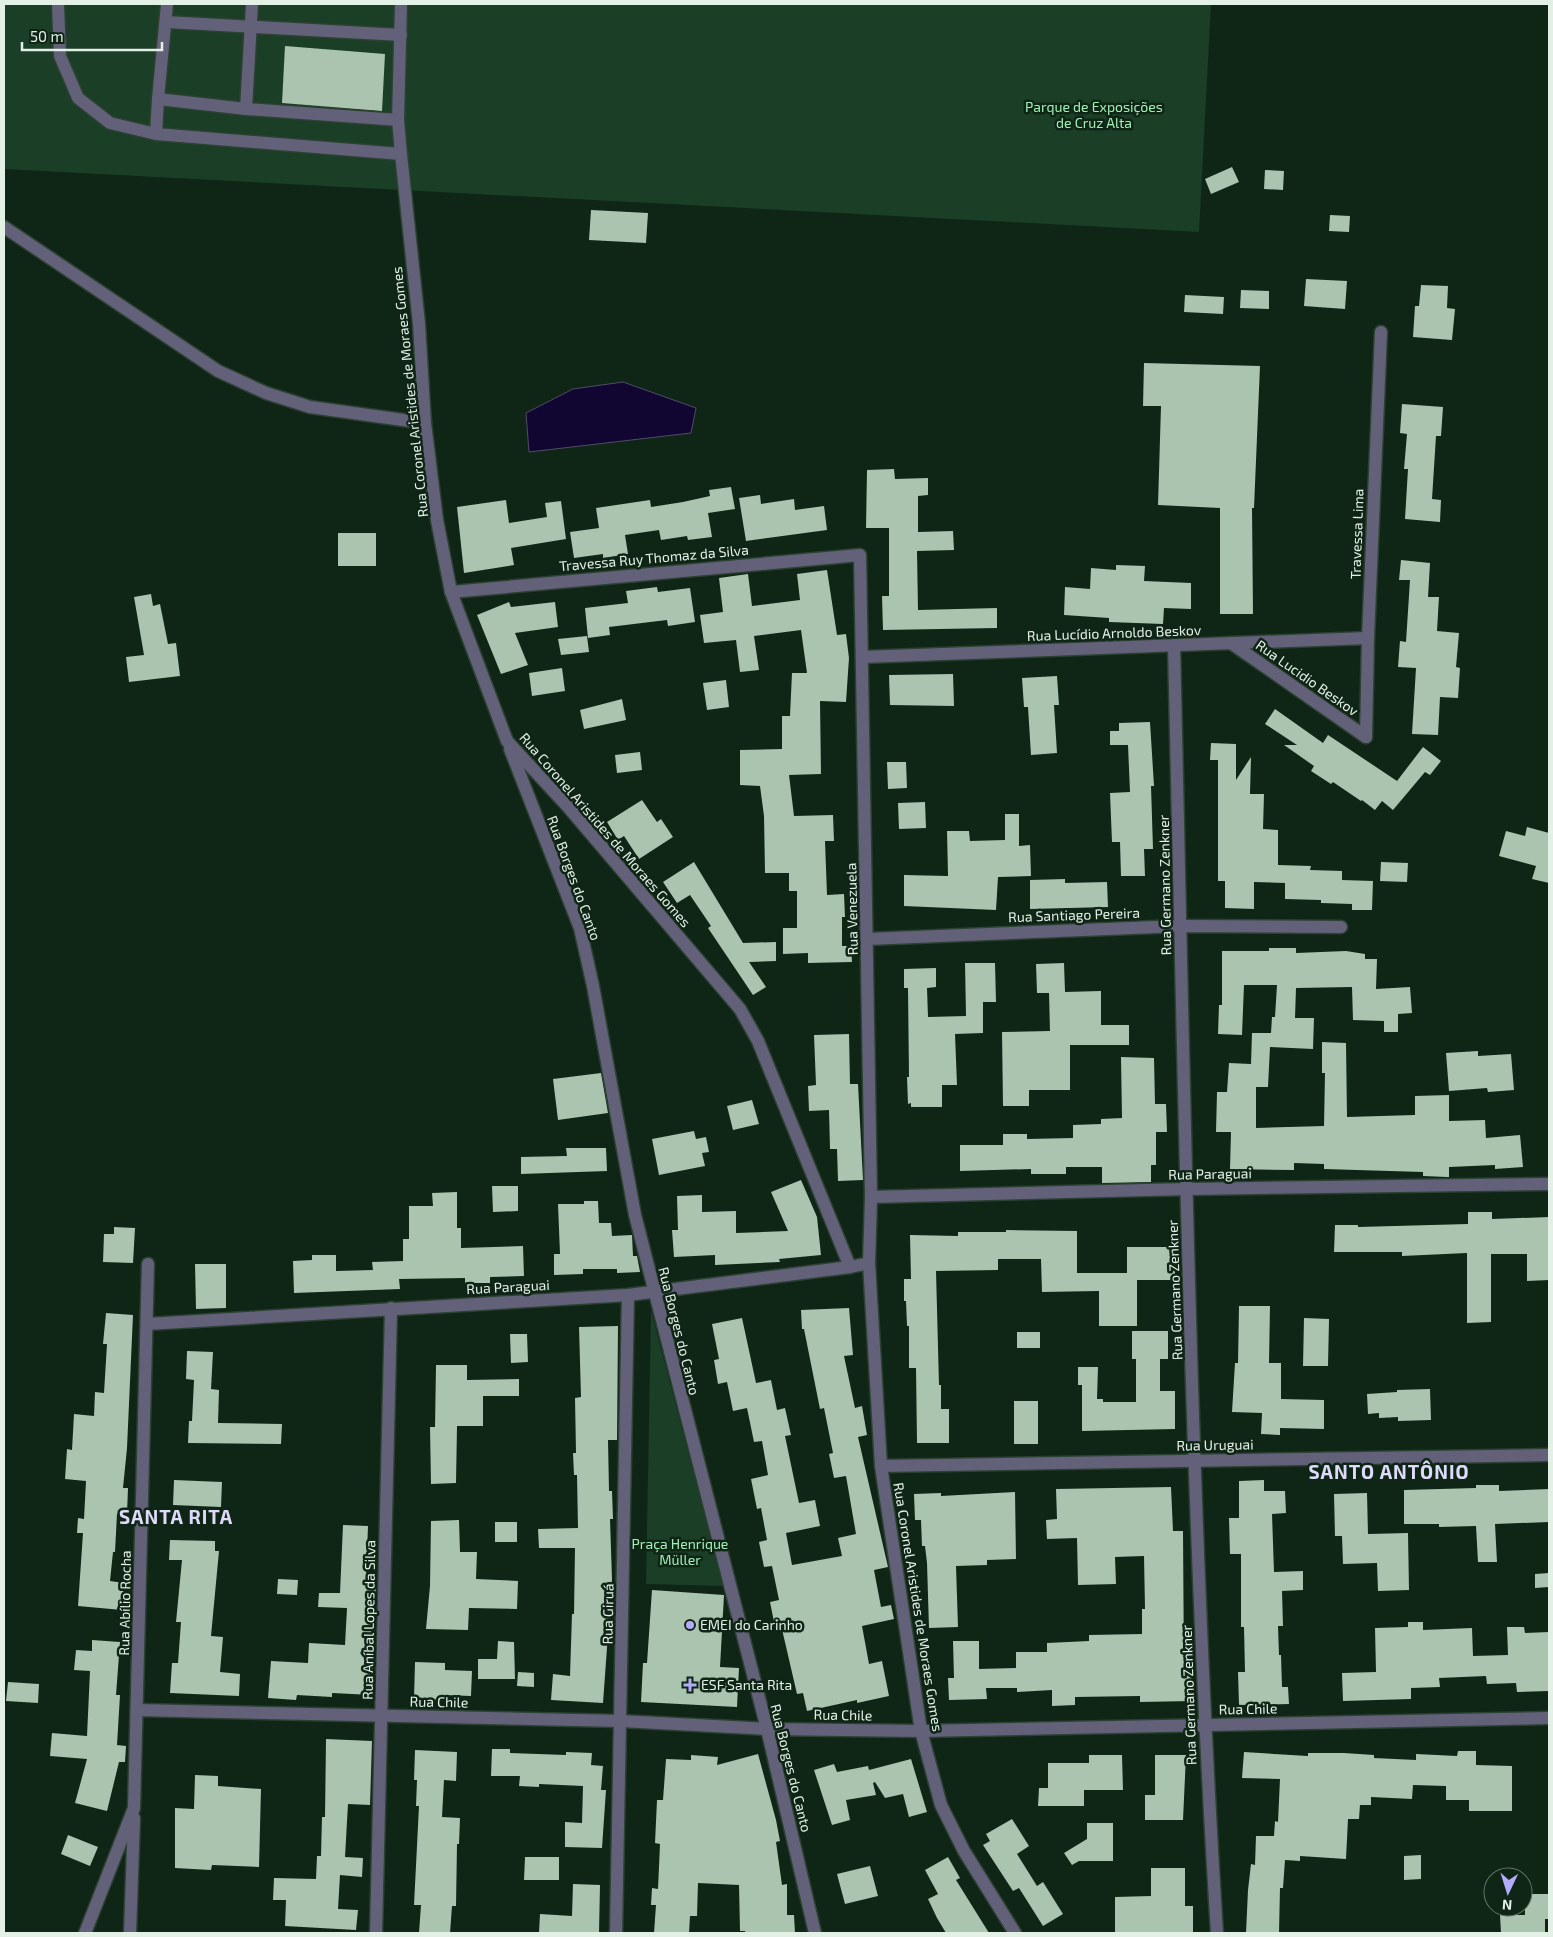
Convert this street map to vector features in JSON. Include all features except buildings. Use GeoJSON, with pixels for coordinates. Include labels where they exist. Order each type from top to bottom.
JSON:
{"type":"FeatureCollection","features":[{"type":"Feature","properties":{"kind":"street"},"geometry":{"type":"LineString","coordinates":[[58,4],[60,56],[78,98],[110,123],[156,134],[400,154]]}},
{"type":"Feature","properties":{"kind":"street"},"geometry":{"type":"LineString","coordinates":[[156,134],[167,4]]}},
{"type":"Feature","properties":{"kind":"street"},"geometry":{"type":"LineString","coordinates":[[246,109],[252,4]]}},
{"type":"Feature","properties":{"kind":"street","name":"Rua Coronel Aristides de Moraes Gomes"},"geometry":{"type":"LineString","coordinates":[[401,4],[398,120],[400,154],[419,324],[425,423],[438,520],[451,592],[507,741],[569,808],[740,1009],[758,1041],[850,1267]]}},
{"type":"Feature","properties":{"kind":"street"},"geometry":{"type":"LineString","coordinates":[[166,22],[401,35]]}},
{"type":"Feature","properties":{"kind":"street"},"geometry":{"type":"LineString","coordinates":[[158,99],[246,109],[398,120]]}},
{"type":"Feature","properties":{"kind":"street"},"geometry":{"type":"LineString","coordinates":[[4,227],[218,372],[266,393],[310,407],[425,423]]}},
{"type":"Feature","properties":{"kind":"street","name":"Travessa Lima"},"geometry":{"type":"LineString","coordinates":[[1366,737],[1368,638],[1381,332]]}},
{"type":"Feature","properties":{"kind":"street","name":"Travessa Ruy Thomaz da Silva"},"geometry":{"type":"LineString","coordinates":[[451,592],[860,555]]}},
{"type":"Feature","properties":{"kind":"street","name":"Rua Venezuela"},"geometry":{"type":"LineString","coordinates":[[860,555],[871,1197],[869,1263]]}},
{"type":"Feature","properties":{"kind":"street","name":"Rua Lucídio Arnoldo Beskov"},"geometry":{"type":"LineString","coordinates":[[862,657],[1368,638]]}},
{"type":"Feature","properties":{"kind":"street","name":"Rua Lucidio Beskov"},"geometry":{"type":"LineString","coordinates":[[1231,643],[1366,737]]}},
{"type":"Feature","properties":{"kind":"street","name":"Rua Germano Zenkner"},"geometry":{"type":"LineString","coordinates":[[1174,645],[1195,1460],[1204,1725],[1217,1933]]}},
{"type":"Feature","properties":{"kind":"street","name":"Rua Borges do Canto"},"geometry":{"type":"LineString","coordinates":[[507,741],[580,928],[593,986],[635,1215],[767,1729],[814,1933]]}},
{"type":"Feature","properties":{"kind":"street","name":"Rua Santiago Pereira"},"geometry":{"type":"LineString","coordinates":[[867,939],[1180,926],[1341,927]]}},
{"type":"Feature","properties":{"kind":"street","name":"Rua Paraguai"},"geometry":{"type":"LineString","coordinates":[[871,1197],[1187,1189],[1549,1184]]}},
{"type":"Feature","properties":{"kind":"street","name":"Rua Coronel Aristides de Moraes Gomes"},"geometry":{"type":"LineString","coordinates":[[869,1263],[881,1466],[921,1731],[941,1805],[964,1851],[1015,1933]]}},
{"type":"Feature","properties":{"kind":"street","name":"Rua Paraguai"},"geometry":{"type":"LineString","coordinates":[[147,1324],[654,1293],[869,1263]]}},
{"type":"Feature","properties":{"kind":"street","name":"Rua Abílio Rocha"},"geometry":{"type":"LineString","coordinates":[[85,1933],[134,1808],[148,1264]]}},
{"type":"Feature","properties":{"kind":"street","name":"Rua Giruá"},"geometry":{"type":"LineString","coordinates":[[616,1933],[628,1295]]}},
{"type":"Feature","properties":{"kind":"street","name":"Rua Aníbal Lopes da Silva"},"geometry":{"type":"LineString","coordinates":[[376,1933],[391,1308]]}},
{"type":"Feature","properties":{"kind":"street","name":"Rua Uruguai"},"geometry":{"type":"LineString","coordinates":[[881,1466],[1549,1456]]}},
{"type":"Feature","properties":{"kind":"street","name":"Rua Chile"},"geometry":{"type":"LineString","coordinates":[[137,1710],[621,1721],[767,1729],[921,1731],[1549,1718]]}},
{"type":"Feature","properties":{"kind":"street"},"geometry":{"type":"LineString","coordinates":[[130,1933],[134,1808]]}},
{"type":"Feature","properties":{"kind":"green space","name":"Parque de Exposições de Cruz Alta"},"geometry":{"type":"Polygon","coordinates":[[[4,4],[1211,4],[1199,232],[4,169],[4,4]]]}},
{"type":"Feature","properties":{"kind":"green space","name":"Praça Henrique Müller"},"geometry":{"type":"Polygon","coordinates":[[[651,1310],[723,1586],[646,1584],[651,1310]]]}},
{"type":"Feature","properties":{"kind":"shaded area"},"geometry":{"type":"Polygon","coordinates":[[[623,382],[696,408],[691,433],[529,452],[526,413],[573,389],[623,382]]]}},
{"type":"Feature","properties":{"kind":"place","name":"EMEI do Carinho"},"geometry":{"type":"Point","coordinates":[690,1625]}},
{"type":"Feature","properties":{"kind":"place","name":"ESF Santa Rita"},"geometry":{"type":"Point","coordinates":[690,1685]}},
{"type":"Feature","properties":{"kind":"district","name":"SANTO ANTÔNIO"},"geometry":{"type":"Point","coordinates":[1389,1472]}},
{"type":"Feature","properties":{"kind":"district","name":"SANTA RITA"},"geometry":{"type":"Point","coordinates":[176,1517]}}]}
